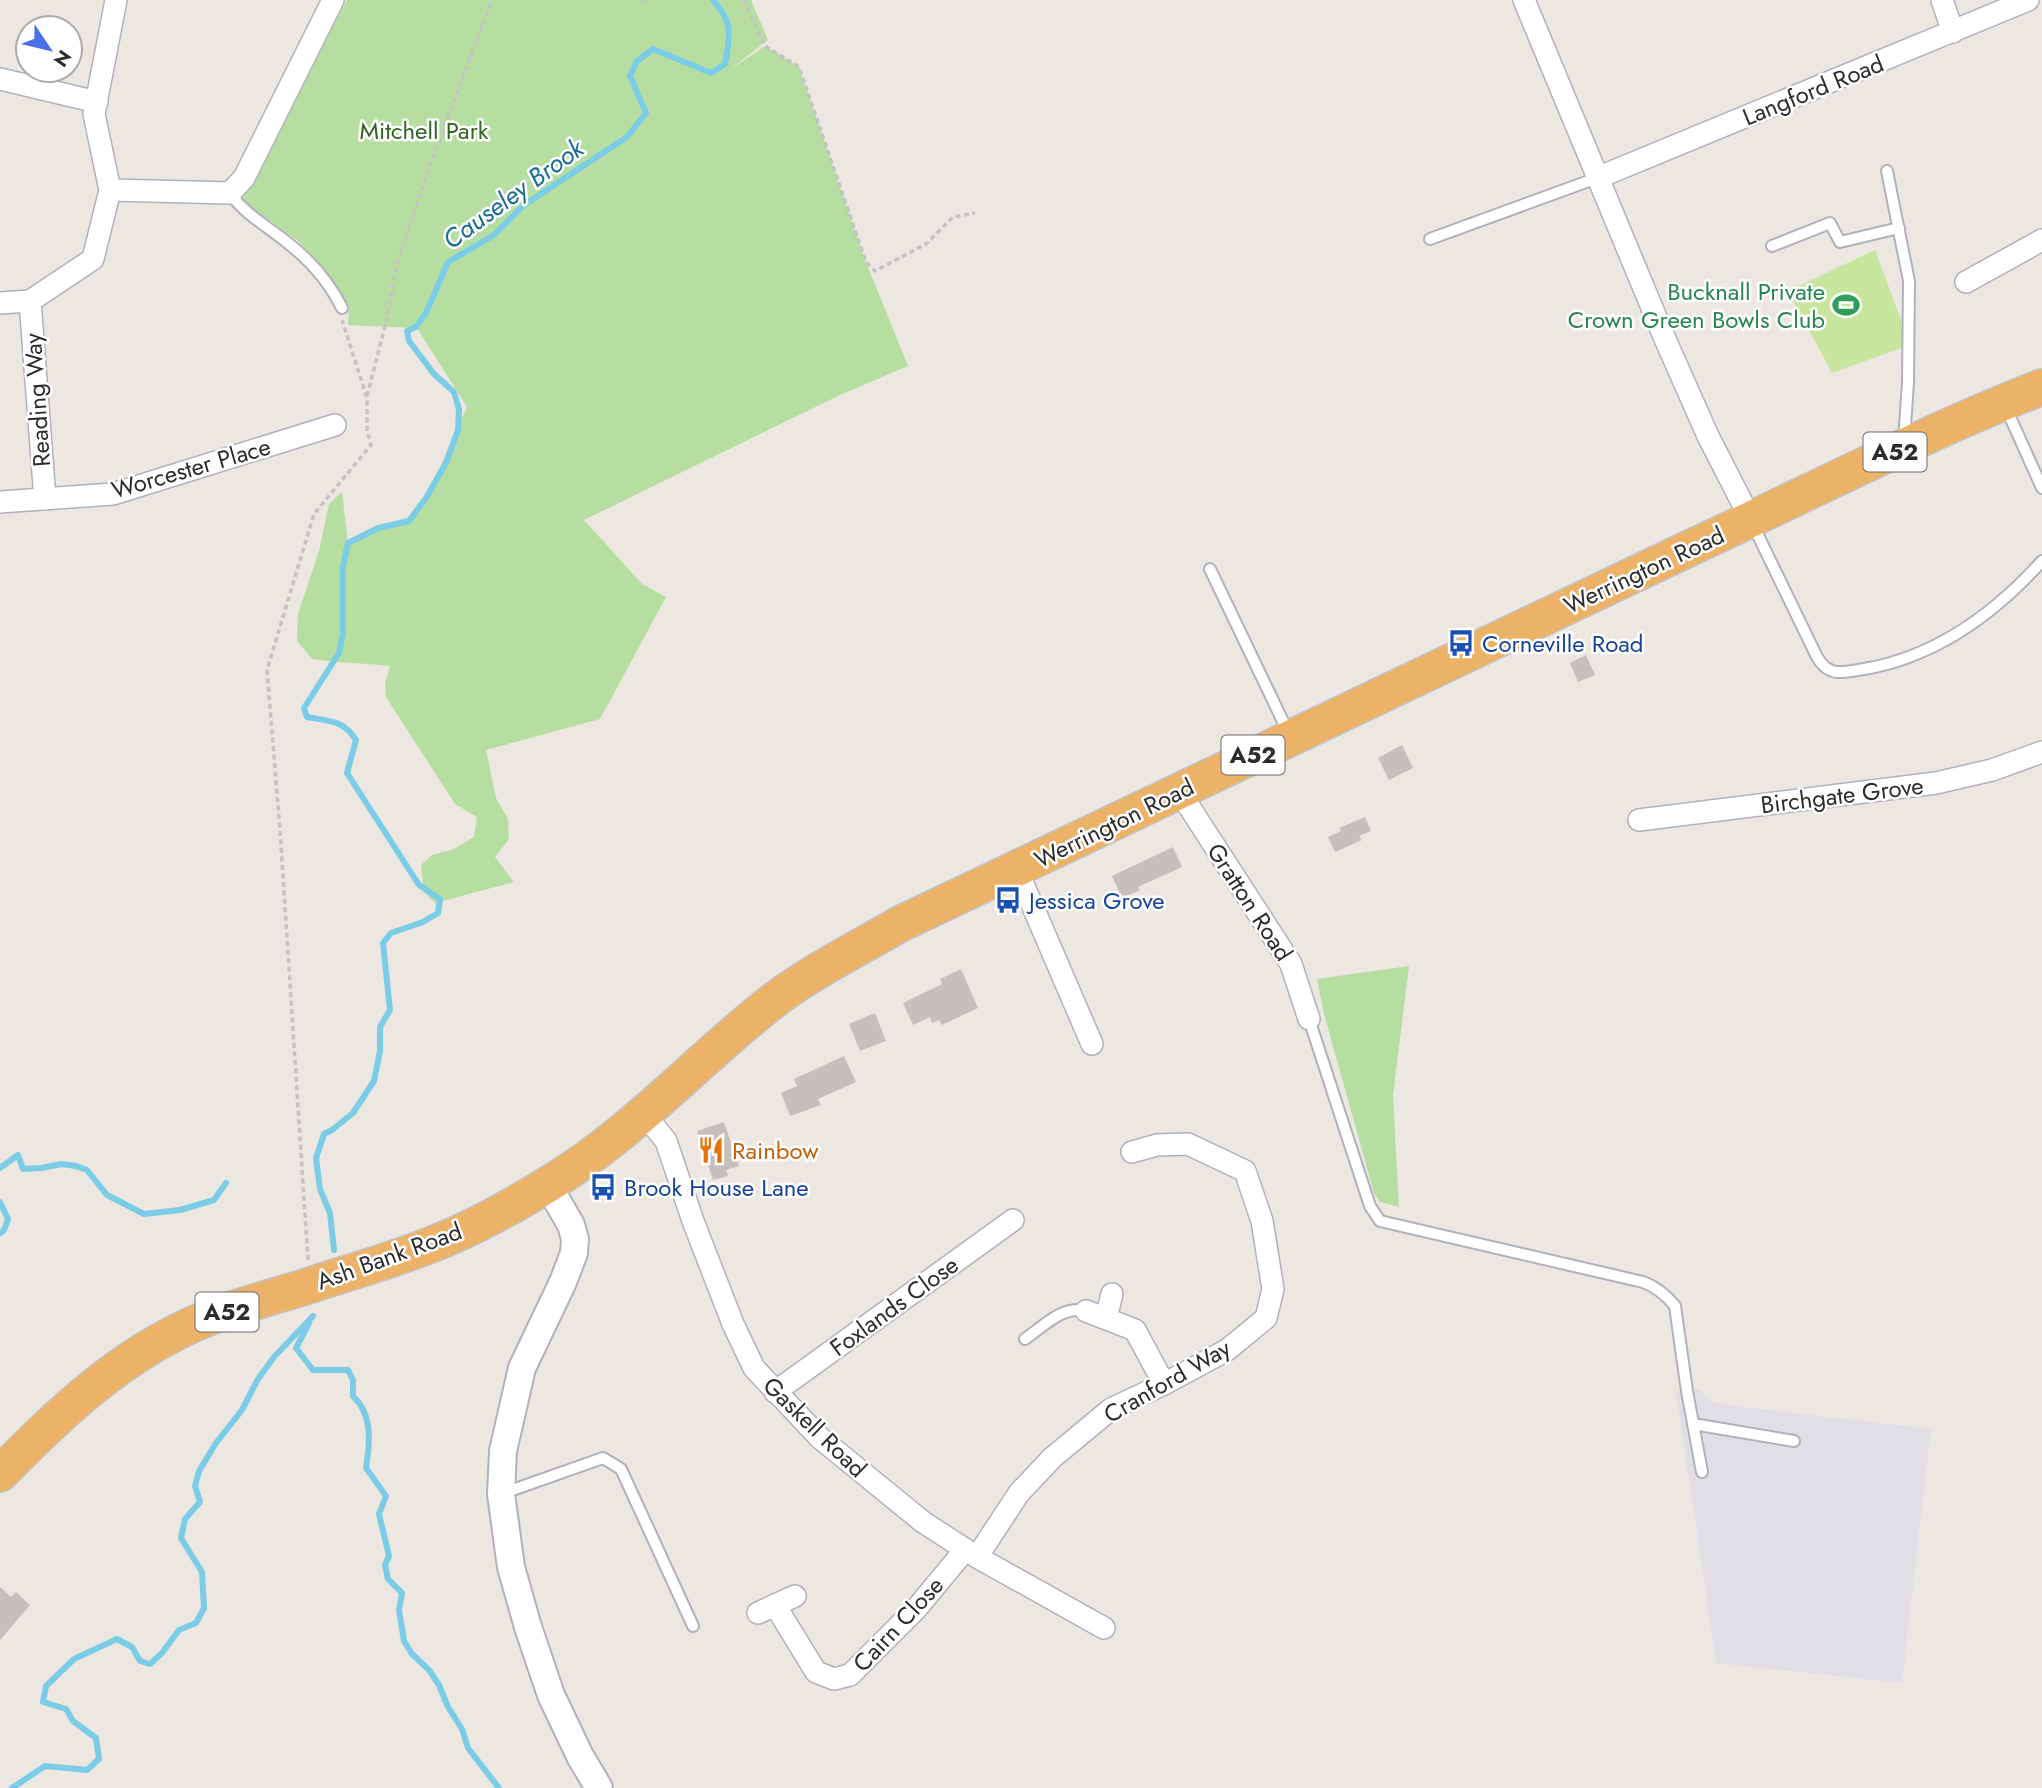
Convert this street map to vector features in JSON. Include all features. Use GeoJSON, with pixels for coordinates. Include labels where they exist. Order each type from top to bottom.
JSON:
{"type":"FeatureCollection","features":[{"type":"Feature","properties":{"kind":"highway","name":"Werrington Road"},"geometry":{"type":"LineString","coordinates":[[764,1007],[820,969],[900,924],[1903,448],[2042,387]]}},
{"type":"Feature","properties":{"kind":"highway","name":"Ash Bank Road"},"geometry":{"type":"LineString","coordinates":[[0,1475],[44,1429],[95,1384],[140,1353],[181,1330],[249,1304],[438,1242],[548,1185],[644,1114],[764,1007]]}},
{"type":"Feature","properties":{"kind":"street"},"geometry":{"type":"LineString","coordinates":[[0,303],[30,301],[93,259],[110,190],[94,114],[117,0]]}},
{"type":"Feature","properties":{"kind":"street"},"geometry":{"type":"LineString","coordinates":[[110,190],[230,193],[244,178],[332,0]]}},
{"type":"Feature","properties":{"kind":"street"},"geometry":{"type":"LineString","coordinates":[[1524,0],[1707,436],[1751,520]]}},
{"type":"Feature","properties":{"kind":"street"},"geometry":{"type":"LineString","coordinates":[[1942,0],[1953,32]]}},
{"type":"Feature","properties":{"kind":"street","name":"Langford Road"},"geometry":{"type":"LineString","coordinates":[[1597,178],[2028,0]]}},
{"type":"Feature","properties":{"kind":"street"},"geometry":{"type":"LineString","coordinates":[[0,79],[96,102]]}},
{"type":"Feature","properties":{"kind":"street"},"geometry":{"type":"LineString","coordinates":[[1966,282],[2042,240]]}},
{"type":"Feature","properties":{"kind":"street","name":"Reading Way"},"geometry":{"type":"LineString","coordinates":[[30,301],[45,499]]}},
{"type":"Feature","properties":{"kind":"street","name":"Worcester Place"},"geometry":{"type":"LineString","coordinates":[[0,502],[113,494],[335,425]]}},
{"type":"Feature","properties":{"kind":"street","name":"Birchgate Grove"},"geometry":{"type":"LineString","coordinates":[[1639,820],[1936,783],[1992,770],[2042,752]]}},
{"type":"Feature","properties":{"kind":"street","name":"Gratton Road"},"geometry":{"type":"LineString","coordinates":[[1179,791],[1291,964],[1309,1019]]}},
{"type":"Feature","properties":{"kind":"street"},"geometry":{"type":"LineString","coordinates":[[1017,870],[1093,1044]]}},
{"type":"Feature","properties":{"kind":"street","name":"Gaskell Road"},"geometry":{"type":"LineString","coordinates":[[644,1114],[666,1141],[693,1221],[733,1324],[754,1368],[775,1392],[820,1438],[923,1522],[971,1554],[1080,1603],[1104,1628]]}},
{"type":"Feature","properties":{"kind":"street","name":"Cranford Way"},"geometry":{"type":"LineString","coordinates":[[971,1554],[1019,1493],[1052,1458],[1111,1409],[1227,1350],[1266,1318],[1273,1289],[1262,1221],[1245,1171],[1188,1144],[1157,1145],[1132,1152]]}},
{"type":"Feature","properties":{"kind":"street"},"geometry":{"type":"LineString","coordinates":[[548,1185],[571,1225],[575,1239],[574,1253],[522,1368],[503,1451],[501,1494],[511,1567],[528,1627],[551,1695],[580,1756],[599,1788]]}},
{"type":"Feature","properties":{"kind":"street","name":"Foxlands Close"},"geometry":{"type":"LineString","coordinates":[[775,1392],[1013,1220]]}},
{"type":"Feature","properties":{"kind":"street"},"geometry":{"type":"LineString","coordinates":[[1112,1294],[1096,1315],[1135,1330],[1164,1384]]}},
{"type":"Feature","properties":{"kind":"street","name":"Cairn Close"},"geometry":{"type":"LineString","coordinates":[[795,1596],[767,1609],[816,1672],[834,1679],[850,1675],[971,1554]]}},
{"type":"Feature","properties":{"kind":"lane"},"geometry":{"type":"LineString","coordinates":[[1887,172],[1909,281],[1908,382],[1903,448]]}},
{"type":"Feature","properties":{"kind":"lane"},"geometry":{"type":"LineString","coordinates":[[1430,239],[1597,178]]}},
{"type":"Feature","properties":{"kind":"lane"},"geometry":{"type":"LineString","coordinates":[[230,193],[243,209],[309,261],[326,279],[342,308]]}},
{"type":"Feature","properties":{"kind":"lane"},"geometry":{"type":"LineString","coordinates":[[1772,246],[1830,223],[1840,242],[1899,228]]}},
{"type":"Feature","properties":{"kind":"lane"},"geometry":{"type":"LineString","coordinates":[[2003,402],[2042,488]]}},
{"type":"Feature","properties":{"kind":"lane"},"geometry":{"type":"LineString","coordinates":[[1751,520],[1817,657],[1823,667],[1832,672],[1882,666],[1928,650],[1973,623],[2020,586],[2042,561]]}},
{"type":"Feature","properties":{"kind":"lane"},"geometry":{"type":"LineString","coordinates":[[1210,569],[1290,737]]}},
{"type":"Feature","properties":{"kind":"lane"},"geometry":{"type":"LineString","coordinates":[[1309,1019],[1370,1206],[1380,1221],[1654,1286],[1669,1298],[1675,1306],[1702,1472]]}},
{"type":"Feature","properties":{"kind":"lane"},"geometry":{"type":"LineString","coordinates":[[1026,1339],[1065,1311],[1076,1308],[1096,1315]]}},
{"type":"Feature","properties":{"kind":"lane"},"geometry":{"type":"LineString","coordinates":[[1693,1424],[1794,1441]]}},
{"type":"Feature","properties":{"kind":"lane"},"geometry":{"type":"LineString","coordinates":[[501,1494],[603,1458],[621,1469],[692,1626]]}},
{"type":"Feature","properties":{"kind":"path"},"geometry":{"type":"LineString","coordinates":[[366,398],[386,322],[397,264],[430,166],[492,0]]}},
{"type":"Feature","properties":{"kind":"path"},"geometry":{"type":"LineString","coordinates":[[639,0],[647,0]]}},
{"type":"Feature","properties":{"kind":"path"},"geometry":{"type":"LineString","coordinates":[[744,0],[765,46],[799,67],[866,262],[875,271],[926,244],[953,217],[975,213]]}},
{"type":"Feature","properties":{"kind":"path"},"geometry":{"type":"LineString","coordinates":[[310,1285],[267,670],[314,514],[371,445],[367,431],[366,398],[342,325],[342,308]]}},
{"type":"Feature","properties":{"kind":"shaded area"},"geometry":{"type":"Polygon","coordinates":[[[1700,1389],[1710,1400],[1719,1404],[1931,1429],[1902,1683],[1716,1663],[1676,1392],[1700,1389]]]}},
{"type":"Feature","properties":{"kind":"green space","name":"Mitchell Park"},"geometry":{"type":"Polygon","coordinates":[[[347,0],[751,0],[768,40],[728,71],[765,46],[799,67],[866,262],[908,366],[840,395],[584,520],[642,584],[666,597],[600,719],[486,750],[496,798],[508,819],[509,839],[495,857],[514,882],[435,903],[424,892],[421,865],[432,855],[454,849],[474,837],[477,817],[455,804],[386,697],[385,684],[390,666],[312,659],[297,641],[298,614],[319,551],[329,504],[342,492],[348,542],[378,528],[409,521],[426,498],[467,407],[417,328],[348,325],[349,306],[323,267],[298,241],[244,202],[243,193],[347,0]]]}},
{"type":"Feature","properties":{"kind":"green space","name":"Bucknall Private Crown Green Bowls Club"},"geometry":{"type":"Polygon","coordinates":[[[1875,250],[1901,320],[1904,347],[1832,373],[1788,291],[1875,250]]]}},
{"type":"Feature","properties":{"kind":"green space"},"geometry":{"type":"Polygon","coordinates":[[[1409,966],[1393,1096],[1399,1207],[1380,1202],[1374,1193],[1324,1014],[1317,979],[1409,966]]]}},
{"type":"Feature","properties":{"kind":"building"},"geometry":{"type":"Polygon","coordinates":[[[1586,655],[1595,675],[1578,682],[1570,663],[1586,655]]]}},
{"type":"Feature","properties":{"kind":"building"},"geometry":{"type":"Polygon","coordinates":[[[1402,745],[1413,768],[1389,780],[1378,758],[1402,745]]]}},
{"type":"Feature","properties":{"kind":"building"},"geometry":{"type":"Polygon","coordinates":[[[1365,817],[1371,831],[1359,836],[1362,840],[1335,852],[1328,837],[1341,831],[1339,828],[1365,817]]]}},
{"type":"Feature","properties":{"kind":"building"},"geometry":{"type":"Polygon","coordinates":[[[1173,847],[1182,867],[1138,887],[1140,890],[1122,898],[1112,876],[1173,847]]]}},
{"type":"Feature","properties":{"kind":"building"},"geometry":{"type":"Polygon","coordinates":[[[961,969],[978,1008],[942,1025],[939,1020],[932,1023],[930,1017],[913,1025],[903,1003],[942,984],[940,979],[961,969]]]}},
{"type":"Feature","properties":{"kind":"building"},"geometry":{"type":"Polygon","coordinates":[[[875,1013],[886,1041],[860,1051],[849,1024],[875,1013]]]}},
{"type":"Feature","properties":{"kind":"building"},"geometry":{"type":"Polygon","coordinates":[[[844,1056],[856,1082],[818,1099],[821,1105],[790,1116],[781,1093],[797,1086],[794,1079],[844,1056]]]}},
{"type":"Feature","properties":{"kind":"building"},"geometry":{"type":"Polygon","coordinates":[[[724,1122],[739,1166],[726,1170],[728,1176],[713,1180],[697,1131],[724,1122]]]}},
{"type":"Feature","properties":{"kind":"building"},"geometry":{"type":"Polygon","coordinates":[[[0,1587],[11,1597],[16,1592],[30,1605],[0,1640],[0,1587]]]}},
{"type":"Feature","properties":{"kind":"waterway","name":"Causeley Brook"},"geometry":{"type":"LineString","coordinates":[[334,1250],[330,1213],[320,1189],[316,1158],[324,1134],[353,1113],[374,1081],[380,1051],[380,1027],[390,1010],[383,943],[391,933],[423,922],[438,913],[440,899],[419,885],[347,773],[356,740],[335,722],[307,717],[304,708],[339,653],[343,634],[343,566],[348,543],[378,528],[409,521],[446,463],[458,430],[459,409],[454,392],[434,374],[409,341],[407,331],[416,327],[426,313],[448,262],[494,235],[524,205],[627,137],[646,113],[630,76],[637,61],[653,49],[711,73],[725,64],[729,30],[720,8],[713,0]]}},
{"type":"Feature","properties":{"kind":"waterway"},"geometry":{"type":"LineString","coordinates":[[0,1168],[18,1155],[23,1169],[62,1164],[76,1166],[87,1170],[107,1195],[144,1214],[180,1210],[214,1200],[226,1183]]}},
{"type":"Feature","properties":{"kind":"waterway"},"geometry":{"type":"LineString","coordinates":[[0,1202],[8,1219],[0,1233]]}},
{"type":"Feature","properties":{"kind":"waterway","name":"Causeley Brook"},"geometry":{"type":"LineString","coordinates":[[12,1788],[45,1766],[87,1770],[99,1759],[96,1738],[73,1721],[66,1709],[43,1702],[46,1686],[74,1659],[117,1639],[132,1647],[140,1661],[150,1664],[179,1630],[196,1623],[204,1608],[202,1572],[181,1538],[185,1519],[200,1502],[195,1486],[199,1471],[216,1443],[242,1410],[258,1379],[274,1357],[313,1316]]}},
{"type":"Feature","properties":{"kind":"waterway"},"geometry":{"type":"LineString","coordinates":[[309,1323],[296,1348],[313,1370],[348,1370],[353,1380],[353,1396],[367,1421],[369,1439],[366,1468],[386,1496],[379,1514],[389,1556],[385,1565],[388,1579],[402,1593],[399,1610],[404,1641],[439,1685],[448,1707],[462,1729],[468,1748],[499,1788]]}},
{"type":"Feature","properties":{"kind":"place","name":"Bucknall Private Crown Green Bowls Club"},"geometry":{"type":"Point","coordinates":[1846,305]}},
{"type":"Feature","properties":{"kind":"place","name":"Corneville Road"},"geometry":{"type":"Point","coordinates":[1461,643]}},
{"type":"Feature","properties":{"kind":"place","name":"Jessica Grove"},"geometry":{"type":"Point","coordinates":[1008,900]}},
{"type":"Feature","properties":{"kind":"place","name":"Rainbow"},"geometry":{"type":"Point","coordinates":[711,1150]}},
{"type":"Feature","properties":{"kind":"place","name":"Brook House Lane"},"geometry":{"type":"Point","coordinates":[603,1187]}}]}
